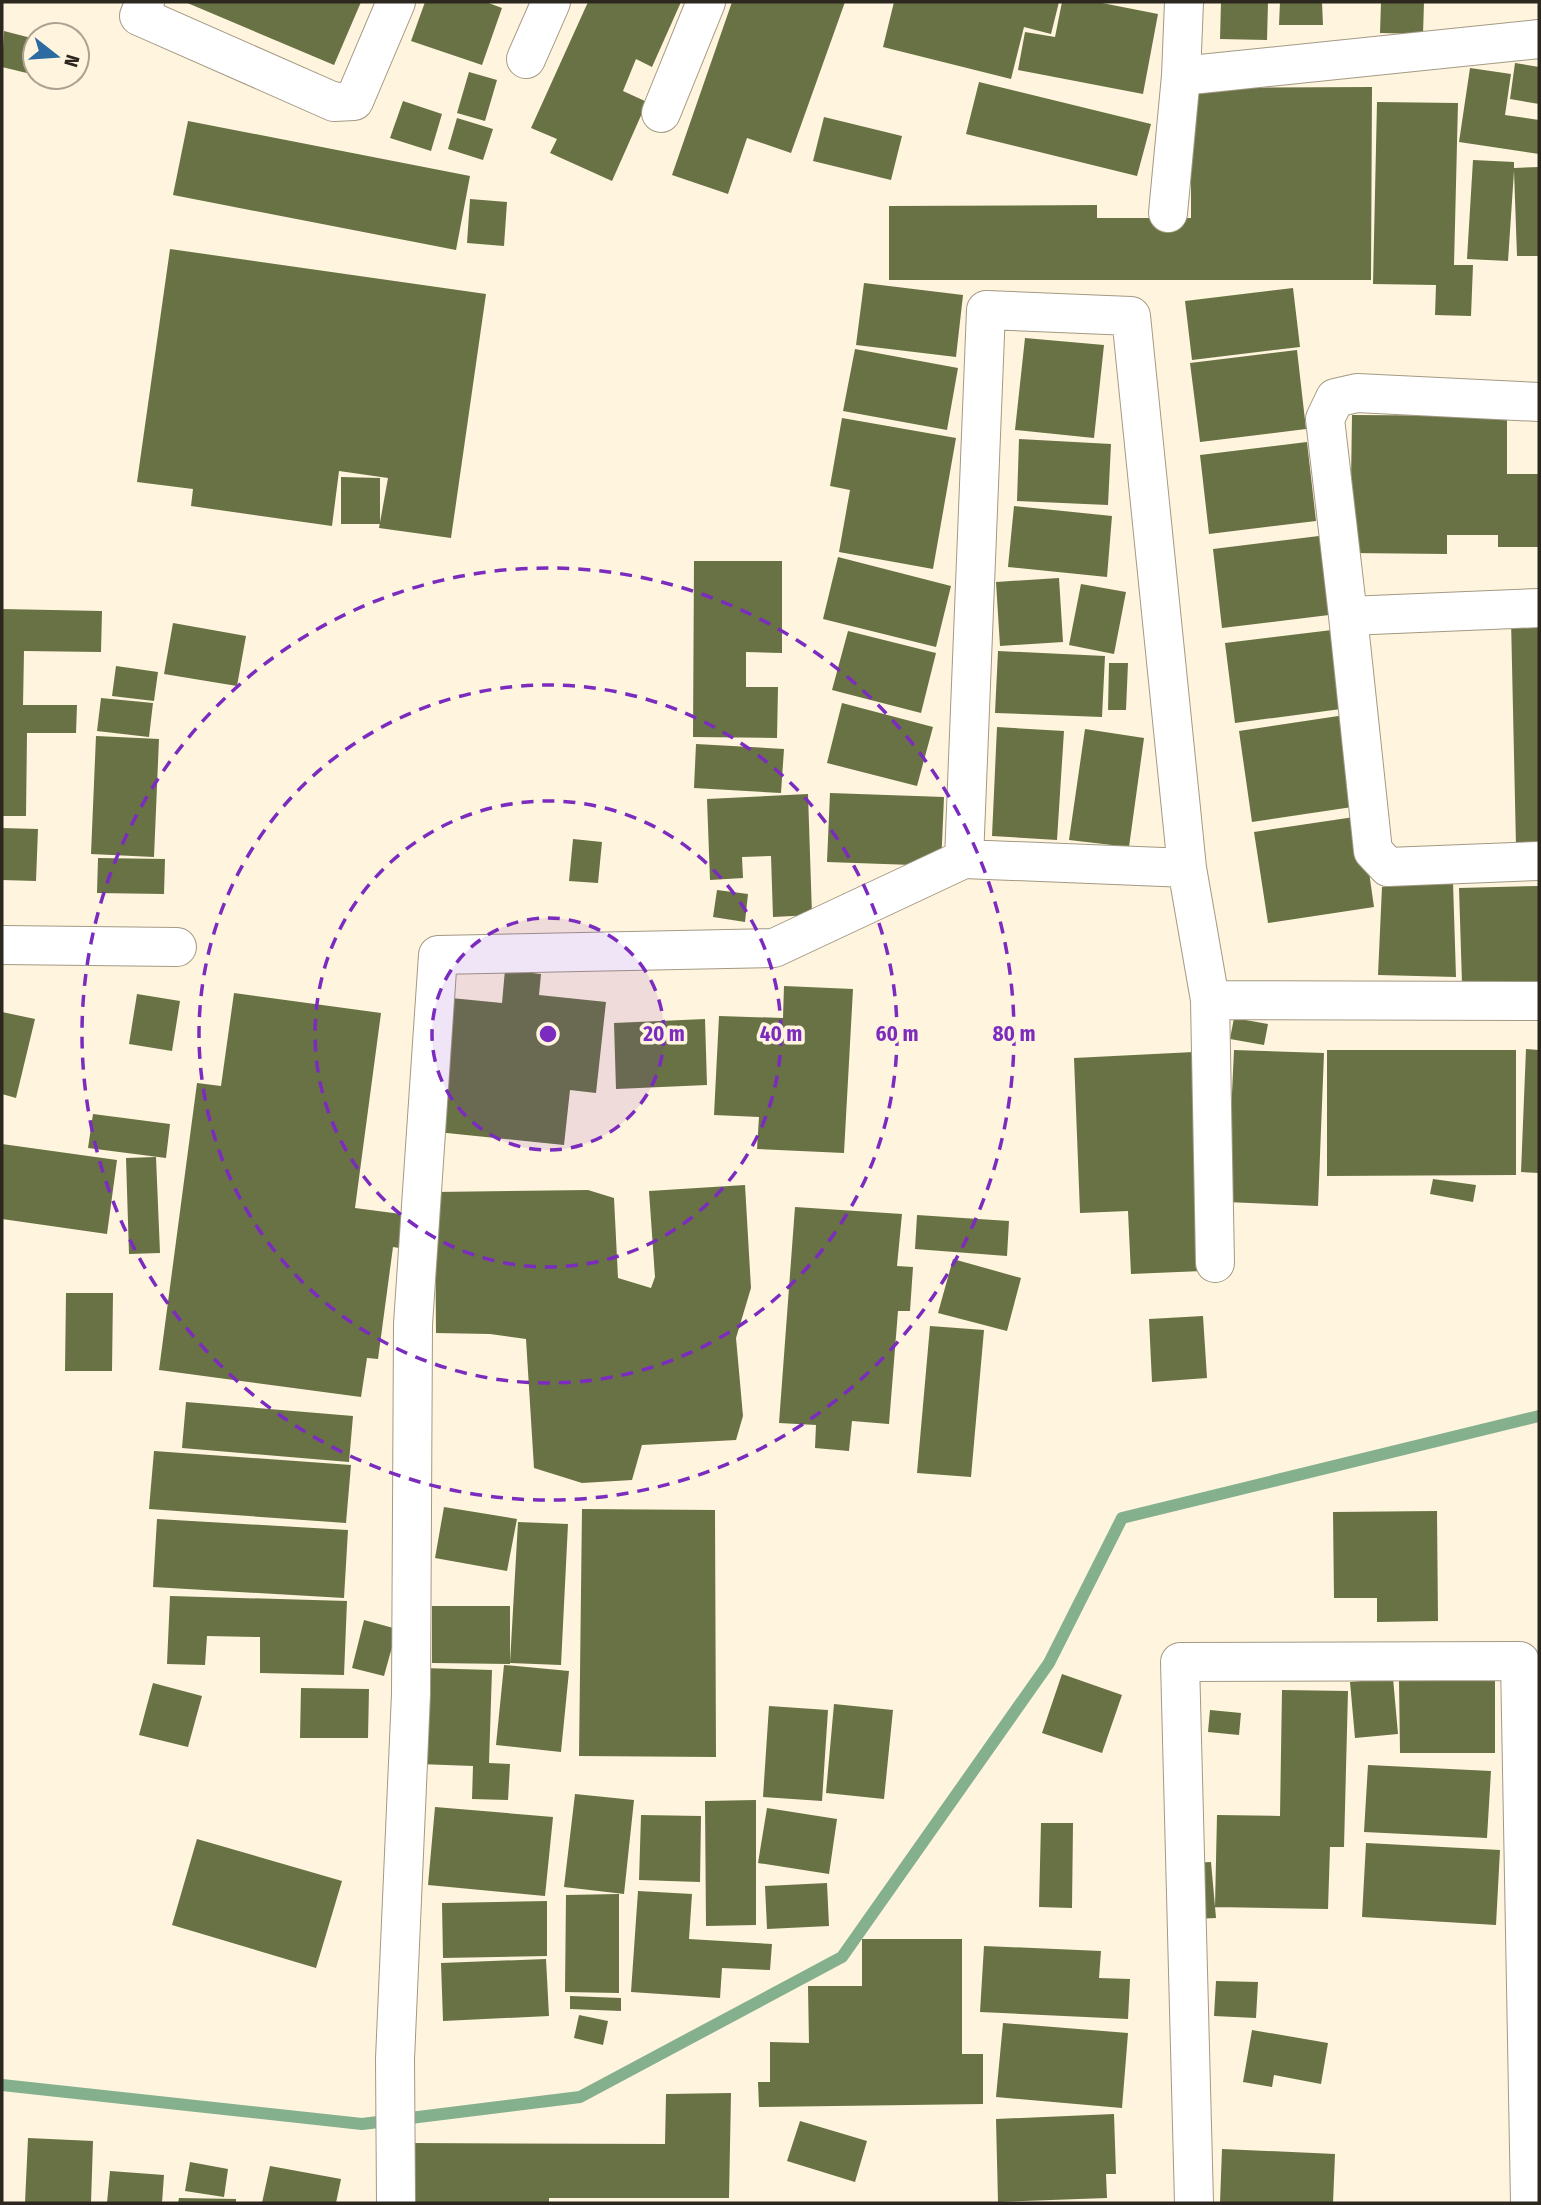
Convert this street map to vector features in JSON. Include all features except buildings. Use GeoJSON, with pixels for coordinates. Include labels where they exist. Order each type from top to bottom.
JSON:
{"type":"FeatureCollection","features":[{"type":"Feature","properties":{"kind":"street"},"geometry":{"type":"LineString","coordinates":[[145,2],[139,16],[334,102],[354,101],[397,2]]}},
{"type":"Feature","properties":{"kind":"street"},"geometry":{"type":"LineString","coordinates":[[526,59],[551,2]]}},
{"type":"Feature","properties":{"kind":"street"},"geometry":{"type":"LineString","coordinates":[[662,113],[706,2]]}},
{"type":"Feature","properties":{"kind":"street"},"geometry":{"type":"LineString","coordinates":[[1168,213],[1181,76],[1184,2]]}},
{"type":"Feature","properties":{"kind":"street"},"geometry":{"type":"LineString","coordinates":[[1181,76],[1539,39]]}},
{"type":"Feature","properties":{"kind":"street"},"geometry":{"type":"LineString","coordinates":[[964,859],[986,310],[1131,316],[1187,868],[1210,1000],[1215,1263]]}},
{"type":"Feature","properties":{"kind":"street"},"geometry":{"type":"LineString","coordinates":[[1539,402],[1357,393],[1335,398],[1325,419],[1373,851],[1388,867],[1539,861]]}},
{"type":"Feature","properties":{"kind":"street"},"geometry":{"type":"LineString","coordinates":[[1348,615],[1539,608]]}},
{"type":"Feature","properties":{"kind":"street"},"geometry":{"type":"LineString","coordinates":[[396,2203],[395,2059],[411,1694],[413,1324],[438,955],[774,948],[964,859],[1187,868]]}},
{"type":"Feature","properties":{"kind":"street"},"geometry":{"type":"LineString","coordinates":[[2,945],[177,947]]}},
{"type":"Feature","properties":{"kind":"street"},"geometry":{"type":"LineString","coordinates":[[1210,1000],[1539,1001]]}},
{"type":"Feature","properties":{"kind":"street"},"geometry":{"type":"LineString","coordinates":[[1194,2203],[1180,1662],[1520,1661],[1530,2203]]}},
{"type":"Feature","properties":{"kind":"waterway"},"geometry":{"type":"LineString","coordinates":[[2,2085],[362,2124],[580,2097],[842,1957],[1049,1663],[1122,1518],[1539,1416]]}}]}
